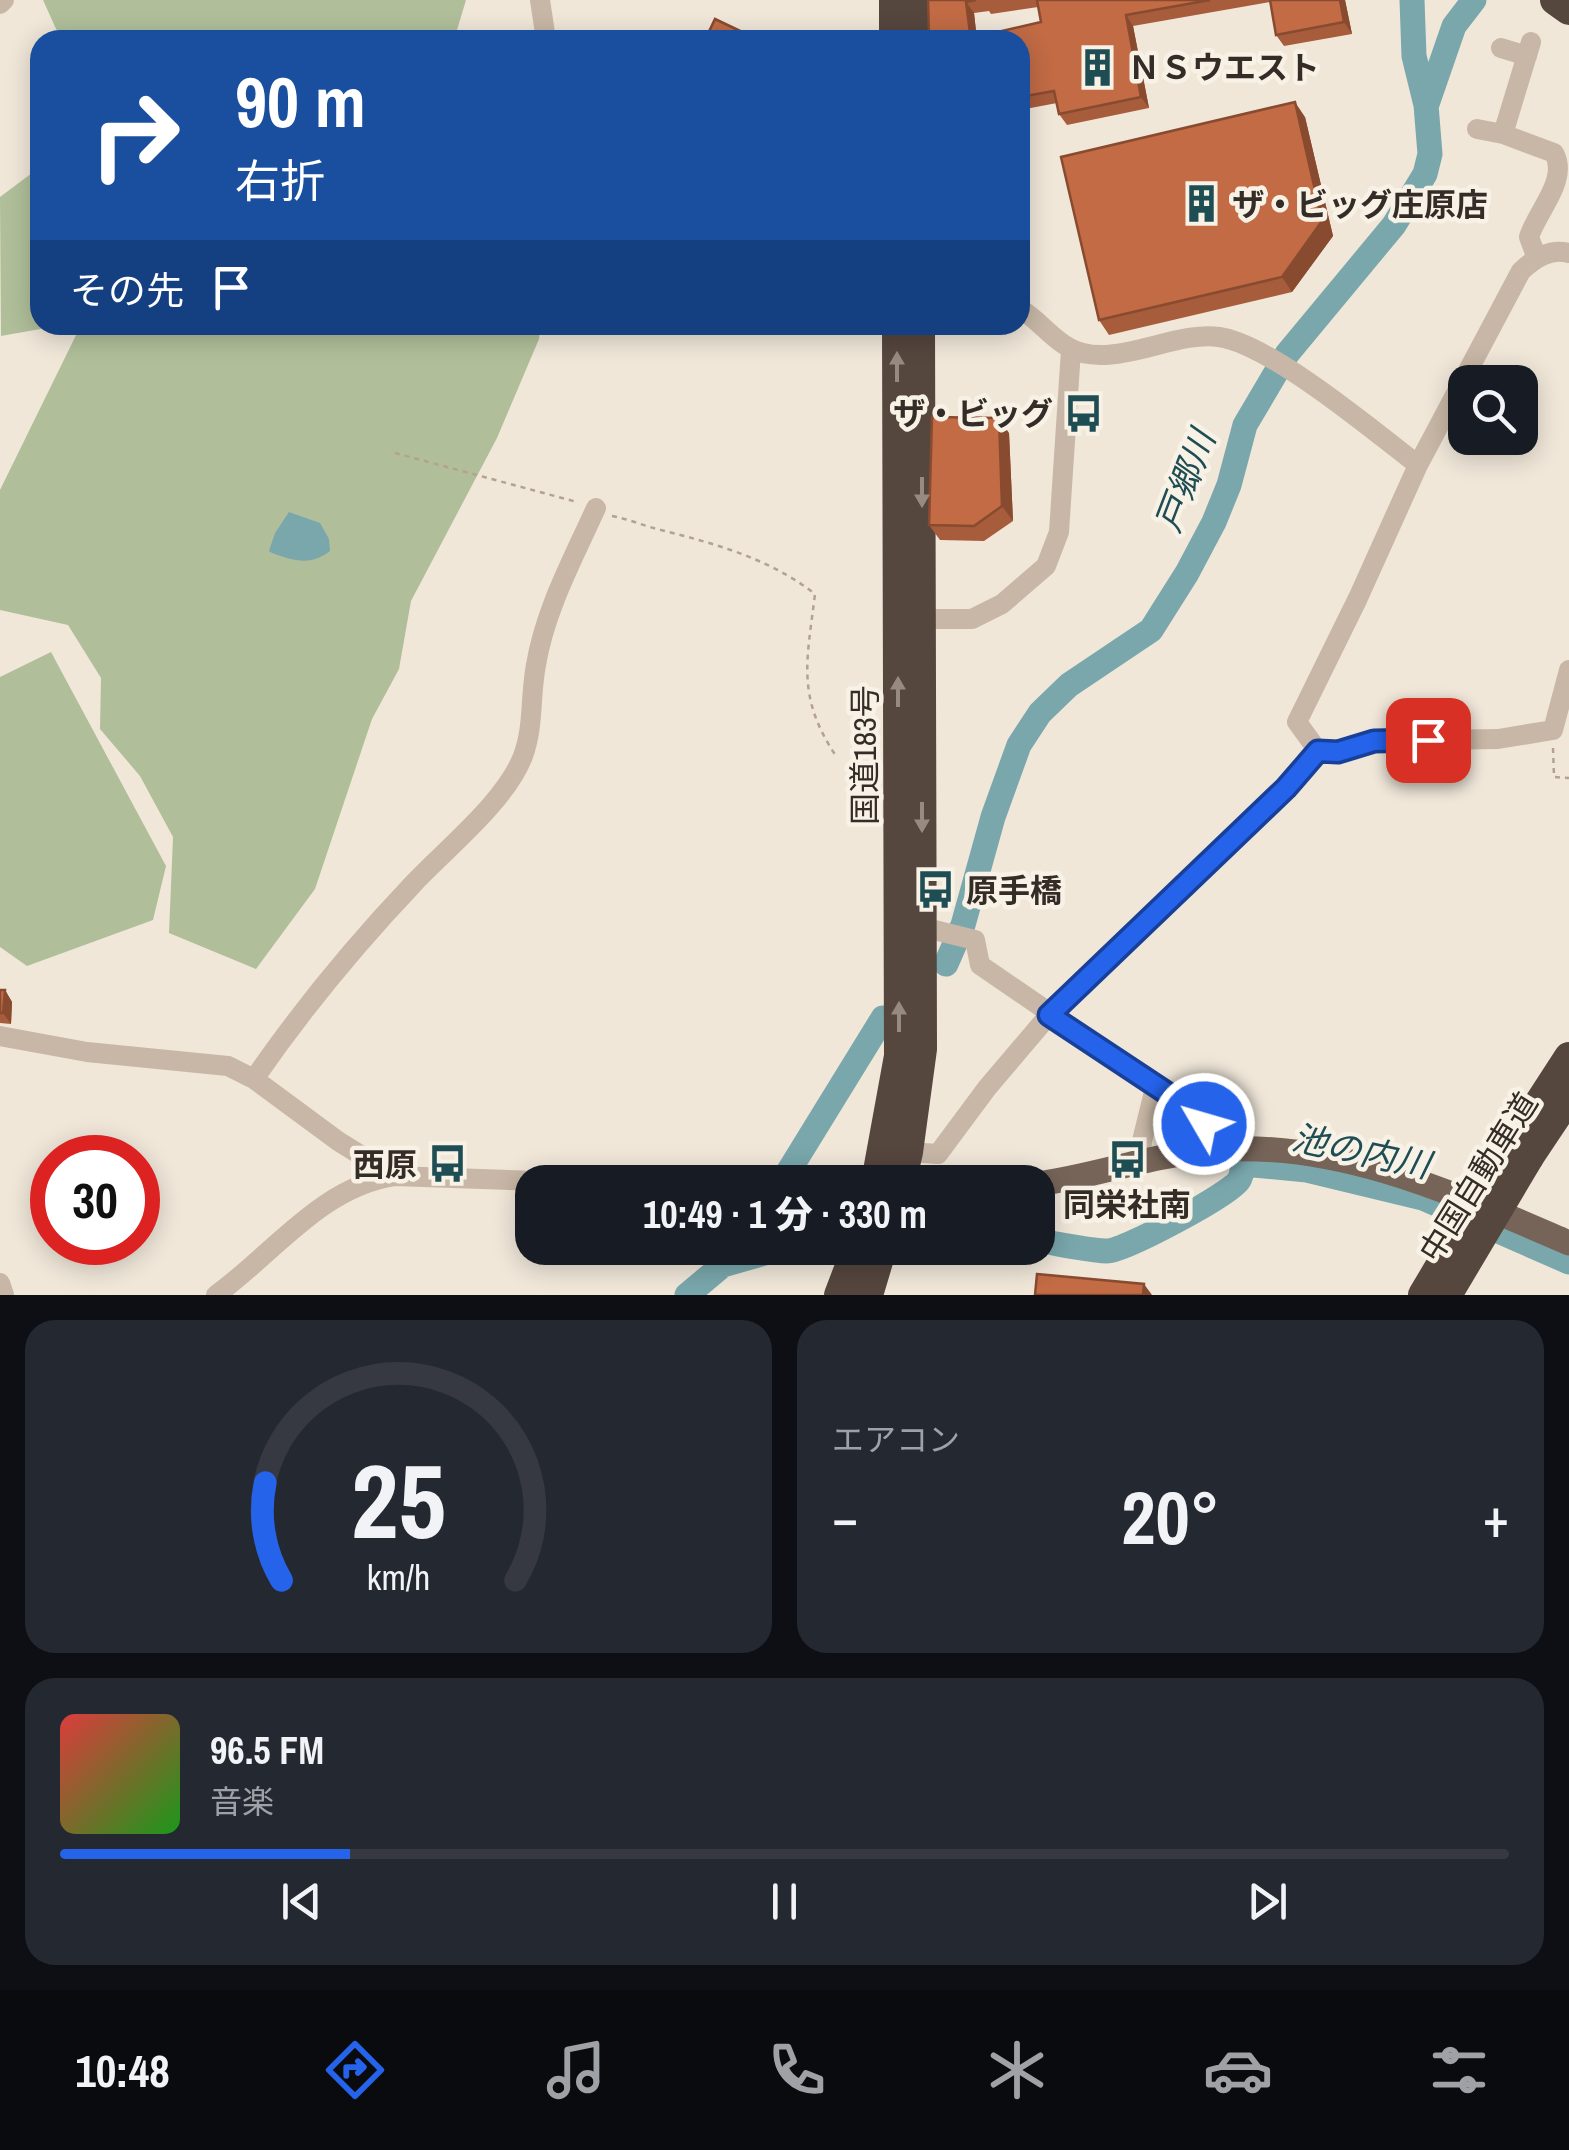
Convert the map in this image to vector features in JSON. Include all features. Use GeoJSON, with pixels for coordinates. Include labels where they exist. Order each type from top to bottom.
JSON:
{"type":"FeatureCollection","features":[{"type":"Feature","properties":{"kind":"highway"},"geometry":{"type":"LineString","coordinates":[[894,0],[894,30]]}},
{"type":"Feature","properties":{"kind":"highway"},"geometry":{"type":"LineString","coordinates":[[916,0],[917,30]]}},
{"type":"Feature","properties":{"kind":"highway"},"geometry":{"type":"LineString","coordinates":[[1555,0],[1569,10]]}},
{"type":"Feature","properties":{"kind":"highway","name":"国道183号"},"geometry":{"type":"LineString","coordinates":[[879,1165],[899,1056],[897,335]]}},
{"type":"Feature","properties":{"kind":"highway","name":"国道183号"},"geometry":{"type":"LineString","coordinates":[[905,1165],[922,1049],[920,335]]}},
{"type":"Feature","properties":{"kind":"highway","name":"中国自動車道"},"geometry":{"type":"LineString","coordinates":[[1447,1295],[1569,1057]]}},
{"type":"Feature","properties":{"kind":"highway","name":"中国自動車道"},"geometry":{"type":"LineString","coordinates":[[1423,1295],[1520,1153],[1569,1097]]}},
{"type":"Feature","properties":{"kind":"highway"},"geometry":{"type":"LineString","coordinates":[[839,1295],[850,1265]]}},
{"type":"Feature","properties":{"kind":"highway"},"geometry":{"type":"LineString","coordinates":[[868,1295],[877,1265]]}},
{"type":"Feature","properties":{"kind":"main road"},"geometry":{"type":"LineString","coordinates":[[1055,1180],[1210,1150],[1316,1155],[1433,1184],[1569,1243]]}},
{"type":"Feature","properties":{"kind":"street"},"geometry":{"type":"LineString","coordinates":[[540,0],[544,30]]}},
{"type":"Feature","properties":{"kind":"street"},"geometry":{"type":"LineString","coordinates":[[1501,48],[1529,49],[1503,134]]}},
{"type":"Feature","properties":{"kind":"street"},"geometry":{"type":"LineString","coordinates":[[1477,129],[1503,134],[1554,153],[1559,159],[1557,184],[1529,237],[1536,256]]}},
{"type":"Feature","properties":{"kind":"street"},"geometry":{"type":"LineString","coordinates":[[1318,751],[1297,722],[1418,466],[1522,271],[1536,256],[1563,251],[1569,254]]}},
{"type":"Feature","properties":{"kind":"street"},"geometry":{"type":"LineString","coordinates":[[1030,317],[1071,350],[1106,355],[1193,337],[1220,336],[1256,350],[1354,416],[1418,466]]}},
{"type":"Feature","properties":{"kind":"street"},"geometry":{"type":"LineString","coordinates":[[923,619],[972,619],[1002,604],[1046,566],[1059,532],[1071,350]]}},
{"type":"Feature","properties":{"kind":"street"},"geometry":{"type":"LineString","coordinates":[[254,1079],[293,1023],[411,886],[490,806],[522,758],[533,707],[536,666],[553,601],[596,508]]}},
{"type":"Feature","properties":{"kind":"street"},"geometry":{"type":"LineString","coordinates":[[1318,751],[1338,752],[1374,741],[1498,739],[1553,730],[1569,670]]}},
{"type":"Feature","properties":{"kind":"street"},"geometry":{"type":"LineString","coordinates":[[908,1152],[938,1154],[1049,1015],[1286,788],[1318,751]]}},
{"type":"Feature","properties":{"kind":"street"},"geometry":{"type":"LineString","coordinates":[[922,927],[975,940],[980,964],[1155,1088],[1194,1111],[1204,1124],[1210,1150]]}},
{"type":"Feature","properties":{"kind":"street"},"geometry":{"type":"LineString","coordinates":[[0,1036],[87,1052],[228,1066],[254,1079],[338,1141],[394,1176]]}},
{"type":"Feature","properties":{"kind":"street"},"geometry":{"type":"LineString","coordinates":[[1140,1162],[1155,1088]]}},
{"type":"Feature","properties":{"kind":"street"},"geometry":{"type":"LineString","coordinates":[[216,1295],[307,1217],[367,1180],[394,1176],[515,1180]]}},
{"type":"Feature","properties":{"kind":"street"},"geometry":{"type":"LineString","coordinates":[[0,1282],[4,1295]]}},
{"type":"Feature","properties":{"kind":"path"},"geometry":{"type":"LineString","coordinates":[[395,453],[492,477],[596,508],[604,515],[694,537],[788,572],[816,594],[806,644],[806,674],[812,712],[836,756]]}},
{"type":"Feature","properties":{"kind":"path"},"geometry":{"type":"LineString","coordinates":[[1553,730],[1554,777],[1569,778]]}},
{"type":"Feature","properties":{"kind":"green space"},"geometry":{"type":"Polygon","coordinates":[[[43,0],[466,0],[457,30],[56,30],[43,0]]]}},
{"type":"Feature","properties":{"kind":"green space"},"geometry":{"type":"Polygon","coordinates":[[[30,174],[30,331],[1,336],[0,197],[30,174]]]}},
{"type":"Feature","properties":{"kind":"green space"},"geometry":{"type":"Polygon","coordinates":[[[76,335],[539,335],[497,438],[411,601],[399,669],[372,719],[315,889],[256,969],[169,933],[173,837],[140,776],[100,729],[101,678],[68,625],[0,610],[0,490],[76,335]]]}},
{"type":"Feature","properties":{"kind":"green space"},"geometry":{"type":"Polygon","coordinates":[[[51,652],[166,866],[153,920],[27,966],[0,947],[0,677],[51,652]]]}},
{"type":"Feature","properties":{"kind":"water"},"geometry":{"type":"Polygon","coordinates":[[[289,512],[320,523],[329,539],[330,551],[302,561],[269,551],[289,512]]]}},
{"type":"Feature","properties":{"kind":"building"},"geometry":{"type":"Polygon","coordinates":[[[928,0],[976,0],[966,2],[970,30],[929,30],[928,0]]]}},
{"type":"Feature","properties":{"kind":"building","name":"ＮＳウエスト"},"geometry":{"type":"Polygon","coordinates":[[[1037,0],[1210,0],[1126,15],[1141,97],[1059,114],[1054,91],[1030,95],[1030,30],[1006,30],[1041,22],[1037,0]]]}},
{"type":"Feature","properties":{"kind":"building"},"geometry":{"type":"Polygon","coordinates":[[[1270,0],[1340,0],[1344,22],[1276,35],[1270,0]]]}},
{"type":"Feature","properties":{"kind":"building"},"geometry":{"type":"Polygon","coordinates":[[[715,19],[738,30],[710,30],[715,19]]]}},
{"type":"Feature","properties":{"kind":"building","name":"ザ・ビッグ庄原店"},"geometry":{"type":"Polygon","coordinates":[[[1295,102],[1322,221],[1282,277],[1099,320],[1061,157],[1295,102]]]}},
{"type":"Feature","properties":{"kind":"building"},"geometry":{"type":"Polygon","coordinates":[[[932,417],[999,418],[1002,506],[974,526],[929,525],[932,417]]]}},
{"type":"Feature","properties":{"kind":"building"},"geometry":{"type":"Polygon","coordinates":[[[0,990],[5,990],[3,1013],[0,1013],[0,990]]]}},
{"type":"Feature","properties":{"kind":"building"},"geometry":{"type":"Polygon","coordinates":[[[1037,1274],[1144,1284],[1143,1295],[1035,1295],[1037,1274]]]}},
{"type":"Feature","properties":{"kind":"waterway","name":"戸郷川"},"geometry":{"type":"LineString","coordinates":[[946,964],[963,925],[993,817],[1019,745],[1040,713],[1069,685],[1151,630],[1214,522],[1229,485],[1245,425],[1287,354],[1394,225],[1425,174],[1430,154],[1426,105],[1414,56],[1412,0]]}},
{"type":"Feature","properties":{"kind":"waterway"},"geometry":{"type":"LineString","coordinates":[[1427,104],[1454,26],[1474,0]]}},
{"type":"Feature","properties":{"kind":"waterway","name":"戸郷川"},"geometry":{"type":"LineString","coordinates":[[792,1165],[883,1018]]}},
{"type":"Feature","properties":{"kind":"waterway","name":"池の内川"},"geometry":{"type":"LineString","coordinates":[[1055,1244],[1093,1250],[1117,1249],[1198,1209],[1232,1187],[1239,1180],[1243,1164],[1307,1170],[1423,1198],[1569,1262]]}},
{"type":"Feature","properties":{"kind":"waterway","name":"戸郷川"},"geometry":{"type":"LineString","coordinates":[[687,1295],[723,1265]]}},
{"type":"Feature","properties":{"kind":"place","name":"ＮＳウエスト"},"geometry":{"type":"Point","coordinates":[1098,67]}},
{"type":"Feature","properties":{"kind":"place","name":"ザ・ビッグ庄原店"},"geometry":{"type":"Point","coordinates":[1202,204]}},
{"type":"Feature","properties":{"kind":"place","name":"ザ・ビッグ"},"geometry":{"type":"Point","coordinates":[1083,413]}},
{"type":"Feature","properties":{"kind":"place","name":"原手橋"},"geometry":{"type":"Point","coordinates":[936,890]}},
{"type":"Feature","properties":{"kind":"place","name":"同栄社南"},"geometry":{"type":"Point","coordinates":[1127,1159]}},
{"type":"Feature","properties":{"kind":"place","name":"西原"},"geometry":{"type":"Point","coordinates":[447,1164]}},
{"type":"Feature","properties":{"kind":"route"},"geometry":{"type":"LineString","coordinates":[[1204,1124],[1194,1111],[1049,1015],[1286,788],[1318,751],[1338,752],[1374,741],[1428,740]]}}]}
